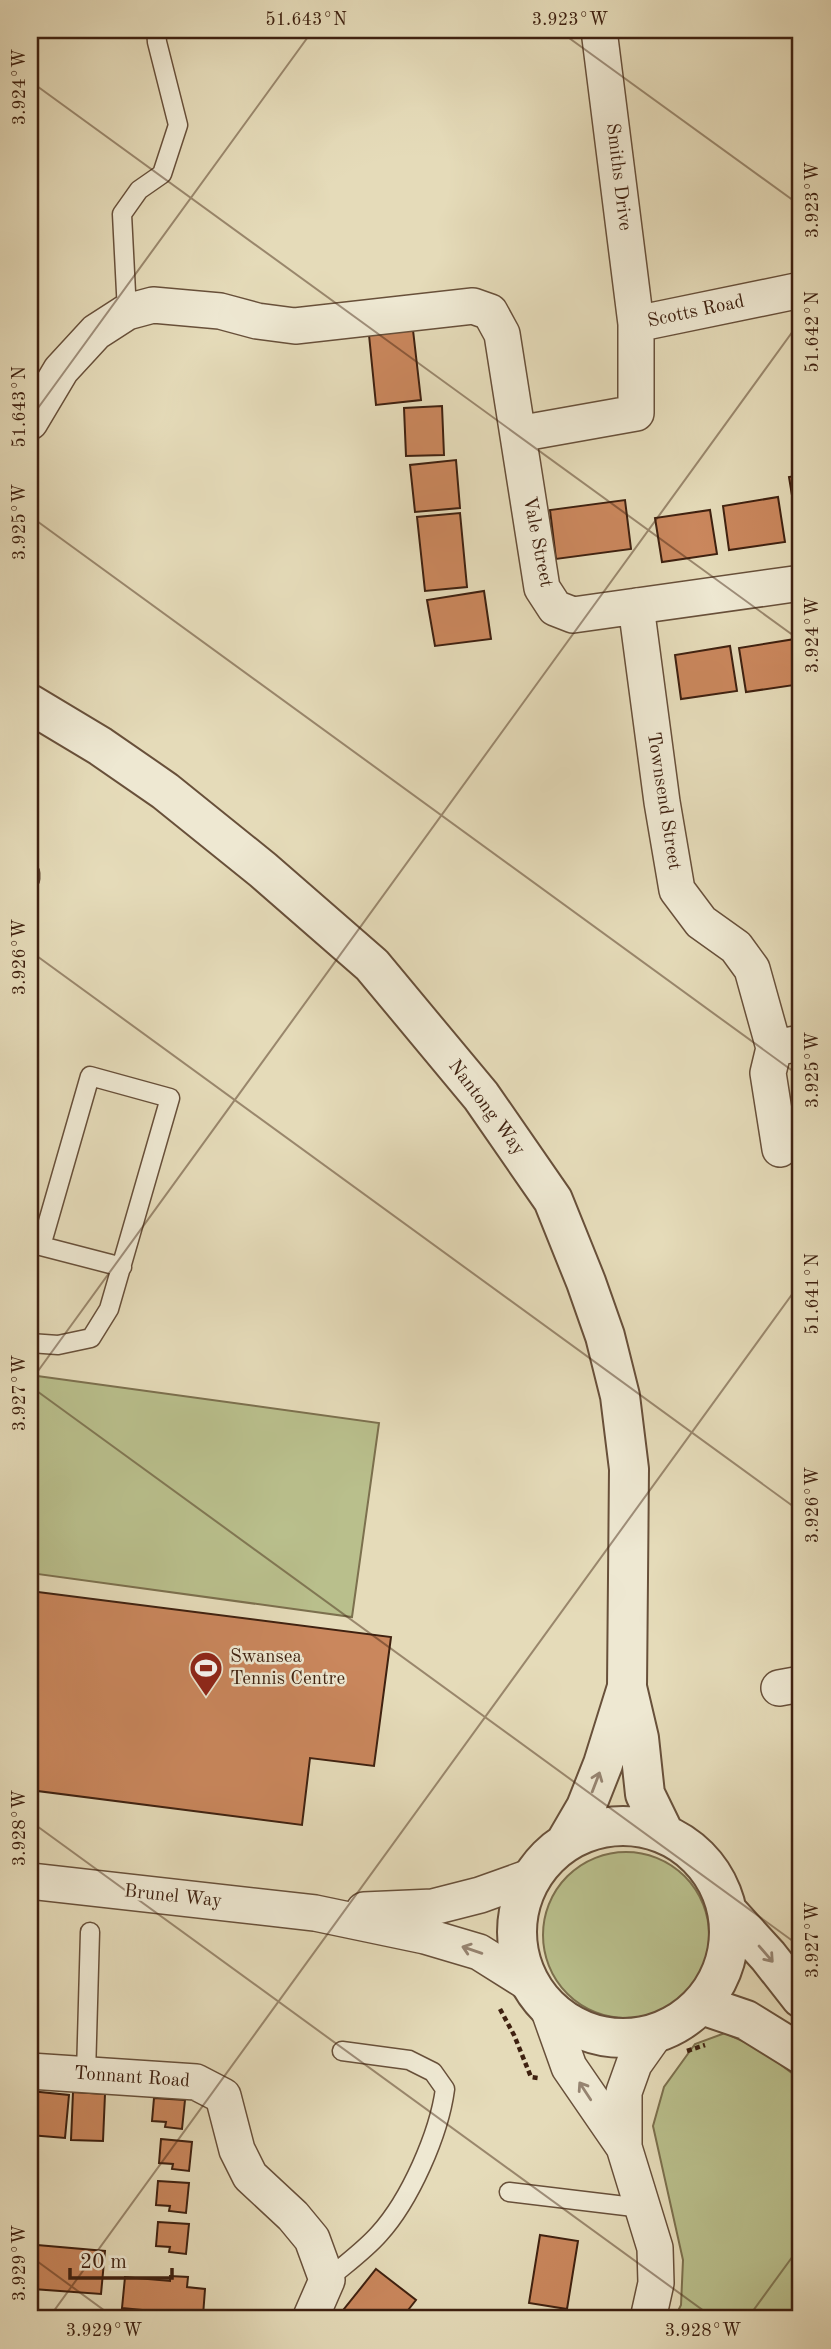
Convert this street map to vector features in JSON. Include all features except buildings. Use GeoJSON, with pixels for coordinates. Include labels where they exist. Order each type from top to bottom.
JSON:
{"type":"FeatureCollection","features":[{"type":"Feature","properties":{"kind":"street","name":"Smiths Drive"},"geometry":{"type":"LineString","coordinates":[[599,30],[636,324]]}},
{"type":"Feature","properties":{"kind":"street","name":"Scotts Road"},"geometry":{"type":"LineString","coordinates":[[518,434],[636,412],[636,324],[801,290]]}},
{"type":"Feature","properties":{"kind":"street","name":"Vale Street"},"geometry":{"type":"LineString","coordinates":[[127,312],[153,305],[179,307],[220,311],[257,321],[295,326],[472,306],[490,312],[502,334],[542,588],[555,608],[573,614],[801,583]]}},
{"type":"Feature","properties":{"kind":"street"},"geometry":{"type":"LineString","coordinates":[[30,422],[61,370],[96,332],[127,312]]}},
{"type":"Feature","properties":{"kind":"street","name":"Townsend Street"},"geometry":{"type":"LineString","coordinates":[[636,606],[662,802],[677,890],[701,922],[736,947],[752,969],[788,1046],[768,1073],[780,1149]]}},
{"type":"Feature","properties":{"kind":"street","name":"Nantong Way"},"geometry":{"type":"LineString","coordinates":[[30,704],[165,791],[263,870],[372,965],[481,1096],[553,1200],[605,1336],[620,1396],[629,1469],[627,1687],[639,1738],[645,1794],[664,1833]]}},
{"type":"Feature","properties":{"kind":"street","name":"Nantong Way"},"geometry":{"type":"LineString","coordinates":[[565,1843],[586,1807],[603,1764],[627,1687]]}},
{"type":"Feature","properties":{"kind":"street"},"geometry":{"type":"LineString","coordinates":[[624,2147],[569,2067],[519,1957],[517,1928],[523,1895],[533,1876],[565,1843],[595,1829],[629,1825],[664,1833],[694,1852],[716,1879],[728,1912],[729,1944],[721,1975],[702,2005],[682,2021],[670,2043],[634,2064],[624,2092],[624,2147],[655,2248],[656,2283],[648,2319]]}},
{"type":"Feature","properties":{"kind":"street","name":"Brunel Way"},"geometry":{"type":"LineString","coordinates":[[315,1913],[433,1907],[480,1895],[533,1876]]}},
{"type":"Feature","properties":{"kind":"street","name":"Brunel Way"},"geometry":{"type":"LineString","coordinates":[[30,1881],[315,1913],[425,1936],[479,1952],[539,1996]]}},
{"type":"Feature","properties":{"kind":"street"},"geometry":{"type":"LineString","coordinates":[[728,1912],[801,1998]]}},
{"type":"Feature","properties":{"kind":"street"},"geometry":{"type":"LineString","coordinates":[[539,1996],[571,2025],[598,2035],[670,2043]]}},
{"type":"Feature","properties":{"kind":"street"},"geometry":{"type":"LineString","coordinates":[[702,2005],[746,2020],[801,2054]]}},
{"type":"Feature","properties":{"kind":"street","name":"Tonnant Road"},"geometry":{"type":"LineString","coordinates":[[30,2071],[196,2082],[223,2096],[237,2150],[250,2176],[293,2216],[312,2239],[327,2280]]}},
{"type":"Feature","properties":{"kind":"street"},"geometry":{"type":"LineString","coordinates":[[310,2319],[327,2280]]}},
{"type":"Feature","properties":{"kind":"lane"},"geometry":{"type":"LineString","coordinates":[[127,312],[122,214],[139,190],[162,174],[178,125],[156,30]]}},
{"type":"Feature","properties":{"kind":"lane"},"geometry":{"type":"LineString","coordinates":[[30,873],[30,879]]}},
{"type":"Feature","properties":{"kind":"lane"},"geometry":{"type":"LineString","coordinates":[[30,1343],[58,1345],[91,1338],[109,1309],[122,1267],[170,1098],[90,1076],[41,1246],[122,1267]]}},
{"type":"Feature","properties":{"kind":"lane"},"geometry":{"type":"LineString","coordinates":[[86,2074],[90,1933]]}},
{"type":"Feature","properties":{"kind":"lane"},"geometry":{"type":"LineString","coordinates":[[327,2280],[379,2234],[410,2191],[442,2112],[445,2089],[433,2072],[409,2060],[342,2051]]}},
{"type":"Feature","properties":{"kind":"lane"},"geometry":{"type":"LineString","coordinates":[[509,2192],[642,2208]]}},
{"type":"Feature","properties":{"kind":"path"},"geometry":{"type":"LineString","coordinates":[[493,2003],[502,2011],[531,2077],[580,2084]]}},
{"type":"Feature","properties":{"kind":"path"},"geometry":{"type":"LineString","coordinates":[[670,2043],[706,2044]]}},
{"type":"Feature","properties":{"kind":"green space"},"geometry":{"type":"Polygon","coordinates":[[[30,1375],[379,1423],[352,1617],[30,1573],[30,1375]]]}},
{"type":"Feature","properties":{"kind":"green space"},"geometry":{"type":"Polygon","coordinates":[[[626,1852],[658,1859],[672,1866],[684,1877],[695,1889],[702,1903],[709,1935],[702,1967],[695,1981],[684,1993],[672,2004],[658,2011],[626,2018],[594,2011],[580,2004],[568,1993],[557,1981],[550,1967],[543,1935],[550,1903],[557,1889],[568,1877],[580,1866],[594,1859],[626,1852]]]}},
{"type":"Feature","properties":{"kind":"green space"},"geometry":{"type":"Polygon","coordinates":[[[725,2033],[760,2049],[801,2080],[801,2319],[674,2319],[681,2305],[683,2260],[653,2126],[664,2087],[695,2044],[725,2033]]]}},
{"type":"Feature","properties":{"kind":"place","name":"Swansea Tennis Centre"},"geometry":{"type":"Point","coordinates":[206,1698]}}]}
